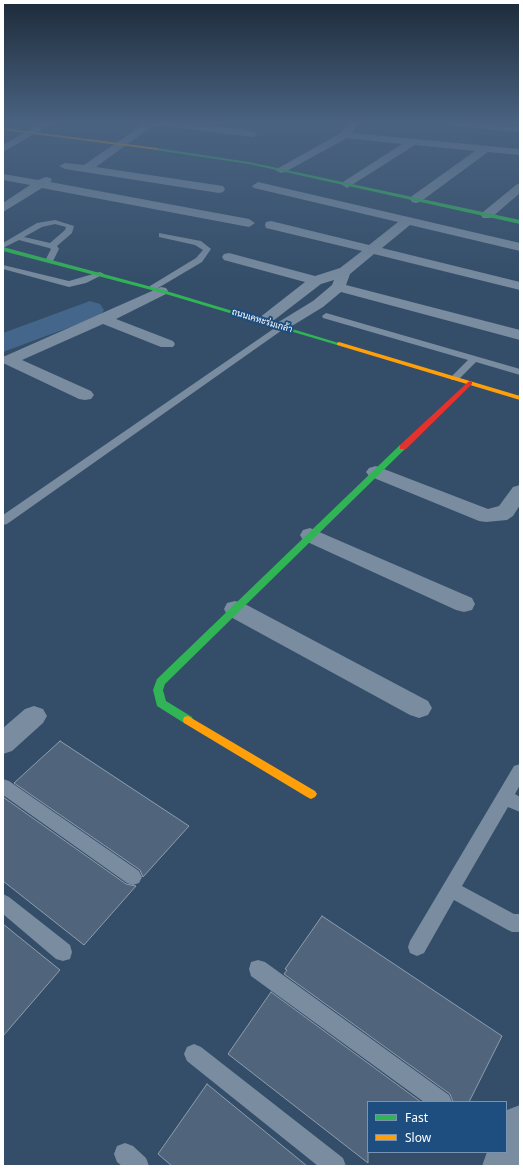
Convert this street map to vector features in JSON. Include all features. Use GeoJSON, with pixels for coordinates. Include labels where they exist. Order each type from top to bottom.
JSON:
{"type":"FeatureCollection","features":[{"type":"Feature","properties":{"kind":"street"},"geometry":{"type":"LineString","coordinates":[[6,178],[249,223]]}},
{"type":"Feature","properties":{"kind":"street"},"geometry":{"type":"LineString","coordinates":[[3,208],[49,178]]}},
{"type":"Feature","properties":{"kind":"street"},"geometry":{"type":"LineString","coordinates":[[143,178],[219,189]]}},
{"type":"Feature","properties":{"kind":"street"},"geometry":{"type":"LineString","coordinates":[[317,178],[520,222]]}},
{"type":"Feature","properties":{"kind":"street"},"geometry":{"type":"LineString","coordinates":[[347,184],[357,178]]}},
{"type":"Feature","properties":{"kind":"street"},"geometry":{"type":"LineString","coordinates":[[416,199],[446,178]]}},
{"type":"Feature","properties":{"kind":"street"},"geometry":{"type":"LineString","coordinates":[[258,186],[520,247]]}},
{"type":"Feature","properties":{"kind":"street"},"geometry":{"type":"LineString","coordinates":[[487,215],[520,187]]}},
{"type":"Feature","properties":{"kind":"street"},"geometry":{"type":"LineString","coordinates":[[264,321],[311,285],[345,271],[408,221]]}},
{"type":"Feature","properties":{"kind":"street"},"geometry":{"type":"LineString","coordinates":[[271,225],[520,286]]}},
{"type":"Feature","properties":{"kind":"street","name":"ถนนเคหะร่มเกล้า"},"geometry":{"type":"LineString","coordinates":[[3,248],[282,326],[520,398]]}},
{"type":"Feature","properties":{"kind":"street"},"geometry":{"type":"LineString","coordinates":[[229,257],[311,285],[520,335]]}},
{"type":"Feature","properties":{"kind":"street"},"geometry":{"type":"LineString","coordinates":[[282,326],[318,304],[334,290],[345,271]]}},
{"type":"Feature","properties":{"kind":"street"},"geometry":{"type":"LineString","coordinates":[[6,361],[103,319],[157,290]]}},
{"type":"Feature","properties":{"kind":"street"},"geometry":{"type":"LineString","coordinates":[[103,319],[167,344]]}},
{"type":"Feature","properties":{"kind":"street"},"geometry":{"type":"LineString","coordinates":[[6,361],[85,395]]}},
{"type":"Feature","properties":{"kind":"street"},"geometry":{"type":"LineString","coordinates":[[311,794],[161,703],[158,696],[161,682],[310,535],[470,383]]}},
{"type":"Feature","properties":{"kind":"street"},"geometry":{"type":"LineString","coordinates":[[376,472],[486,516],[500,515],[506,511],[520,491]]}},
{"type":"Feature","properties":{"kind":"street"},"geometry":{"type":"LineString","coordinates":[[310,535],[464,604]]}},
{"type":"Feature","properties":{"kind":"street"},"geometry":{"type":"LineString","coordinates":[[235,609],[419,708]]}},
{"type":"Feature","properties":{"kind":"street"},"geometry":{"type":"LineString","coordinates":[[3,743],[34,716]]}},
{"type":"Feature","properties":{"kind":"lane"},"geometry":{"type":"LineString","coordinates":[[3,248],[40,225],[48,223],[70,226],[69,231],[52,246]]}},
{"type":"Feature","properties":{"kind":"lane"},"geometry":{"type":"LineString","coordinates":[[157,290],[199,260],[207,250],[198,243],[162,235]]}},
{"type":"Feature","properties":{"kind":"lane"},"geometry":{"type":"LineString","coordinates":[[19,238],[52,246]]}},
{"type":"Feature","properties":{"kind":"lane"},"geometry":{"type":"LineString","coordinates":[[48,261],[55,249],[52,246]]}},
{"type":"Feature","properties":{"kind":"lane"},"geometry":{"type":"LineString","coordinates":[[3,267],[69,284],[83,281],[100,274]]}},
{"type":"Feature","properties":{"kind":"lane"},"geometry":{"type":"LineString","coordinates":[[326,316],[520,372]]}},
{"type":"Feature","properties":{"kind":"lane"},"geometry":{"type":"LineString","coordinates":[[3,522],[282,326]]}},
{"type":"Feature","properties":{"kind":"lane"},"geometry":{"type":"LineString","coordinates":[[455,378],[474,359]]}},
{"type":"Feature","properties":{"kind":"lane"},"geometry":{"type":"LineString","coordinates":[[417,947],[451,889],[512,801],[520,771]]}},
{"type":"Feature","properties":{"kind":"lane"},"geometry":{"type":"LineString","coordinates":[[3,786],[133,877]]}},
{"type":"Feature","properties":{"kind":"lane"},"geometry":{"type":"LineString","coordinates":[[451,889],[512,922],[520,923]]}},
{"type":"Feature","properties":{"kind":"lane"},"geometry":{"type":"LineString","coordinates":[[3,904],[64,952]]}},
{"type":"Feature","properties":{"kind":"lane"},"geometry":{"type":"LineString","coordinates":[[258,969],[441,1101]]}},
{"type":"Feature","properties":{"kind":"lane"},"geometry":{"type":"LineString","coordinates":[[194,1054],[335,1166]]}},
{"type":"Feature","properties":{"kind":"building"},"geometry":{"type":"Polygon","coordinates":[[[60,741],[189,826],[143,877],[140,870],[14,783],[60,741]]]}},
{"type":"Feature","properties":{"kind":"building"},"geometry":{"type":"Polygon","coordinates":[[[3,797],[126,884],[136,886],[84,945],[3,881],[3,797]]]}},
{"type":"Feature","properties":{"kind":"building"},"geometry":{"type":"Polygon","coordinates":[[[322,916],[502,1036],[470,1101],[453,1101],[450,1094],[284,974],[287,970],[285,969],[322,916]]]}},
{"type":"Feature","properties":{"kind":"building"},"geometry":{"type":"Polygon","coordinates":[[[3,924],[60,970],[3,1036],[3,924]]]}},
{"type":"Feature","properties":{"kind":"building"},"geometry":{"type":"Polygon","coordinates":[[[271,992],[420,1101],[367,1101],[368,1163],[228,1054],[271,992]]]}},
{"type":"Feature","properties":{"kind":"building"},"geometry":{"type":"Polygon","coordinates":[[[207,1084],[307,1166],[172,1166],[158,1154],[207,1084]]]}},
{"type":"Feature","properties":{"kind":"waterway"},"geometry":{"type":"LineString","coordinates":[[3,343],[90,310]]}},
{"type":"Feature","properties":{"kind":"traffic: fast"},"geometry":{"type":"LineString","coordinates":[[316,178],[520,222]]}},
{"type":"Feature","properties":{"kind":"traffic: fast"},"geometry":{"type":"LineString","coordinates":[[3,249],[161,291],[339,344]]}},
{"type":"Feature","properties":{"kind":"traffic: fast"},"geometry":{"type":"LineString","coordinates":[[188,720],[161,703],[158,690],[161,682],[403,447]]}},
{"type":"Feature","properties":{"kind":"traffic: slow"},"geometry":{"type":"LineString","coordinates":[[339,344],[520,398]]}},
{"type":"Feature","properties":{"kind":"traffic: slow"},"geometry":{"type":"LineString","coordinates":[[188,720],[311,794]]}},
{"type":"Feature","properties":{"kind":"traffic: jam"},"geometry":{"type":"LineString","coordinates":[[403,447],[470,383]]}}]}
